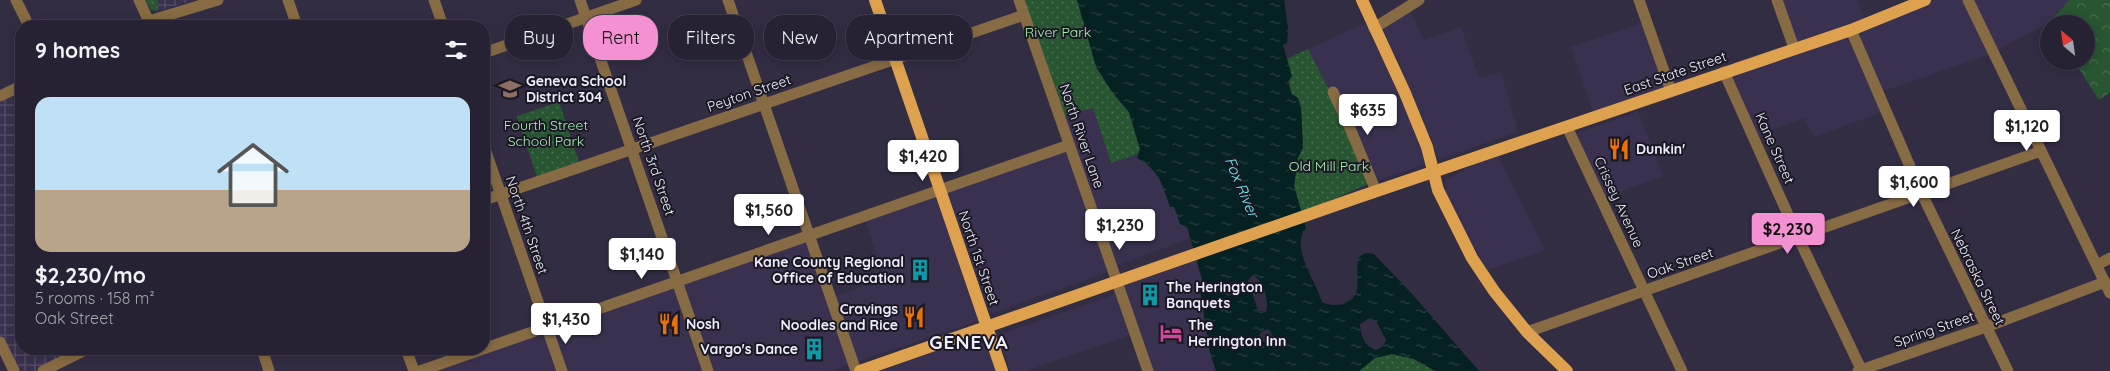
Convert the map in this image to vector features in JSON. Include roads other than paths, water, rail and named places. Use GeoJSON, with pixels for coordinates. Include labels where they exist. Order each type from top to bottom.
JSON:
{"type":"FeatureCollection","features":[{"type":"Feature","properties":{"kind":"main road","name":"North 1st Street"},"geometry":{"type":"LineString","coordinates":[[874,0],[879,15]]}},
{"type":"Feature","properties":{"kind":"main road"},"geometry":{"type":"LineString","coordinates":[[1362,0],[1406,93],[1427,148],[1438,190],[1472,258],[1494,291],[1527,332],[1567,371]]}},
{"type":"Feature","properties":{"kind":"main road","name":"East State Street"},"geometry":{"type":"LineString","coordinates":[[858,371],[987,328],[1376,191],[1851,30],[1920,1]]}},
{"type":"Feature","properties":{"kind":"main road","name":"North 1st Street"},"geometry":{"type":"LineString","coordinates":[[896,60],[1002,371]]}},
{"type":"Feature","properties":{"kind":"street"},"geometry":{"type":"LineString","coordinates":[[16,0],[26,20]]}},
{"type":"Feature","properties":{"kind":"street"},"geometry":{"type":"LineString","coordinates":[[139,0],[145,20]]}},
{"type":"Feature","properties":{"kind":"street"},"geometry":{"type":"LineString","coordinates":[[160,20],[218,0]]}},
{"type":"Feature","properties":{"kind":"street"},"geometry":{"type":"LineString","coordinates":[[288,0],[295,20]]}},
{"type":"Feature","properties":{"kind":"street"},"geometry":{"type":"LineString","coordinates":[[434,0],[441,20]]}},
{"type":"Feature","properties":{"kind":"street","name":"North 3rd Street"},"geometry":{"type":"LineString","coordinates":[[580,0],[585,15]]}},
{"type":"Feature","properties":{"kind":"street"},"geometry":{"type":"LineString","coordinates":[[594,15],[636,0]]}},
{"type":"Feature","properties":{"kind":"street"},"geometry":{"type":"LineString","coordinates":[[728,0],[858,371]]}},
{"type":"Feature","properties":{"kind":"street","name":"North River Lane"},"geometry":{"type":"LineString","coordinates":[[1018,0],[1148,371]]}},
{"type":"Feature","properties":{"kind":"street"},"geometry":{"type":"LineString","coordinates":[[1374,28],[1418,0]]}},
{"type":"Feature","properties":{"kind":"street"},"geometry":{"type":"LineString","coordinates":[[1640,0],[1671,91]]}},
{"type":"Feature","properties":{"kind":"street"},"geometry":{"type":"LineString","coordinates":[[1778,0],[1794,48]]}},
{"type":"Feature","properties":{"kind":"street"},"geometry":{"type":"LineString","coordinates":[[1968,0],[2110,293]]}},
{"type":"Feature","properties":{"kind":"street","name":"Peyton Street"},"geometry":{"type":"LineString","coordinates":[[972,33],[1024,15]]}},
{"type":"Feature","properties":{"kind":"street"},"geometry":{"type":"LineString","coordinates":[[490,51],[583,19]]}},
{"type":"Feature","properties":{"kind":"street","name":"Nebraska Street"},"geometry":{"type":"LineString","coordinates":[[1851,30],[1921,192],[2008,371]]}},
{"type":"Feature","properties":{"kind":"street","name":"North 3rd Street"},"geometry":{"type":"LineString","coordinates":[[601,60],[708,371]]}},
{"type":"Feature","properties":{"kind":"street","name":"Peyton Street"},"geometry":{"type":"LineString","coordinates":[[490,198],[889,60]]}},
{"type":"Feature","properties":{"kind":"street","name":"Kane Street"},"geometry":{"type":"LineString","coordinates":[[1724,72],[1860,371]]}},
{"type":"Feature","properties":{"kind":"street"},"geometry":{"type":"LineString","coordinates":[[0,96],[15,89]]}},
{"type":"Feature","properties":{"kind":"street"},"geometry":{"type":"LineString","coordinates":[[1333,92],[1348,121],[1376,191]]}},
{"type":"Feature","properties":{"kind":"street","name":"Crissey Avenue"},"geometry":{"type":"LineString","coordinates":[[1567,127],[1682,371]]}},
{"type":"Feature","properties":{"kind":"street"},"geometry":{"type":"LineString","coordinates":[[490,347],[1069,145]]}},
{"type":"Feature","properties":{"kind":"street","name":"Oak Street"},"geometry":{"type":"LineString","coordinates":[[1527,332],[2040,151]]}},
{"type":"Feature","properties":{"kind":"street","name":"North 4th Street"},"geometry":{"type":"LineString","coordinates":[[490,164],[562,371]]}},
{"type":"Feature","properties":{"kind":"street"},"geometry":{"type":"LineString","coordinates":[[2097,265],[2110,258]]}},
{"type":"Feature","properties":{"kind":"street","name":"Spring Street"},"geometry":{"type":"LineString","coordinates":[[1860,371],[1986,327],[2105,282]]}},
{"type":"Feature","properties":{"kind":"street"},"geometry":{"type":"LineString","coordinates":[[0,342],[14,371]]}},
{"type":"Feature","properties":{"kind":"street"},"geometry":{"type":"LineString","coordinates":[[43,371],[75,355]]}},
{"type":"Feature","properties":{"kind":"street"},"geometry":{"type":"LineString","coordinates":[[264,355],[269,371]]}},
{"type":"Feature","properties":{"kind":"street"},"geometry":{"type":"LineString","coordinates":[[408,355],[414,371]]}},
{"type":"Feature","properties":{"kind":"street"},"geometry":{"type":"LineString","coordinates":[[420,371],[467,355]]}},
{"type":"Feature","properties":{"kind":"water","name":"Fox River"},"geometry":{"type":"Polygon","coordinates":[[[1077,0],[1284,0],[1288,28],[1287,43],[1283,45],[1292,76],[1288,82],[1292,94],[1298,98],[1301,108],[1303,147],[1298,158],[1294,186],[1306,228],[1302,236],[1302,254],[1322,302],[1339,305],[1354,297],[1358,286],[1357,267],[1359,258],[1366,253],[1374,254],[1413,295],[1479,371],[1435,371],[1414,359],[1392,354],[1375,358],[1359,371],[1216,371],[1210,353],[1199,284],[1203,283],[1187,227],[1180,224],[1174,207],[1170,207],[1162,185],[1155,173],[1137,158],[1140,149],[1129,112],[1112,92],[1096,67],[1077,0]],[[1253,275],[1248,281],[1258,310],[1266,312],[1265,292],[1260,282],[1253,275]],[[1368,319],[1360,324],[1362,336],[1369,346],[1376,350],[1383,346],[1386,340],[1376,321],[1368,319]],[[1268,329],[1261,332],[1259,336],[1264,342],[1269,341],[1272,337],[1268,329]]]}},
{"type":"Feature","properties":{"kind":"place","name":"Geneva School District 304"},"geometry":{"type":"Point","coordinates":[510,89]}},
{"type":"Feature","properties":{"kind":"place","name":"Dunkin'"},"geometry":{"type":"Point","coordinates":[1619,149]}},
{"type":"Feature","properties":{"kind":"place","name":"Kane County Regional Office of Education"},"geometry":{"type":"Point","coordinates":[920,270]}},
{"type":"Feature","properties":{"kind":"place","name":"The Herington Banquets"},"geometry":{"type":"Point","coordinates":[1150,295]}},
{"type":"Feature","properties":{"kind":"place","name":"Cravings Noodles and Rice"},"geometry":{"type":"Point","coordinates":[914,317]}},
{"type":"Feature","properties":{"kind":"place","name":"Nosh"},"geometry":{"type":"Point","coordinates":[669,324]}},
{"type":"Feature","properties":{"kind":"place","name":"The Herrington Inn"},"geometry":{"type":"Point","coordinates":[1171,333]}},
{"type":"Feature","properties":{"kind":"place","name":"Vargo's Dance"},"geometry":{"type":"Point","coordinates":[814,349]}},
{"type":"Feature","properties":{"kind":"district","name":"GENEVA"},"geometry":{"type":"Point","coordinates":[969,342]}},
{"type":"Feature","properties":{"kind":"park label","name":"River Park"},"geometry":{"type":"Point","coordinates":[1058,32]}},
{"type":"Feature","properties":{"kind":"park label","name":"Fourth Street School Park"},"geometry":{"type":"Point","coordinates":[546,134]}},
{"type":"Feature","properties":{"kind":"park label","name":"Old Mill Park"},"geometry":{"type":"Point","coordinates":[1329,166]}}]}
